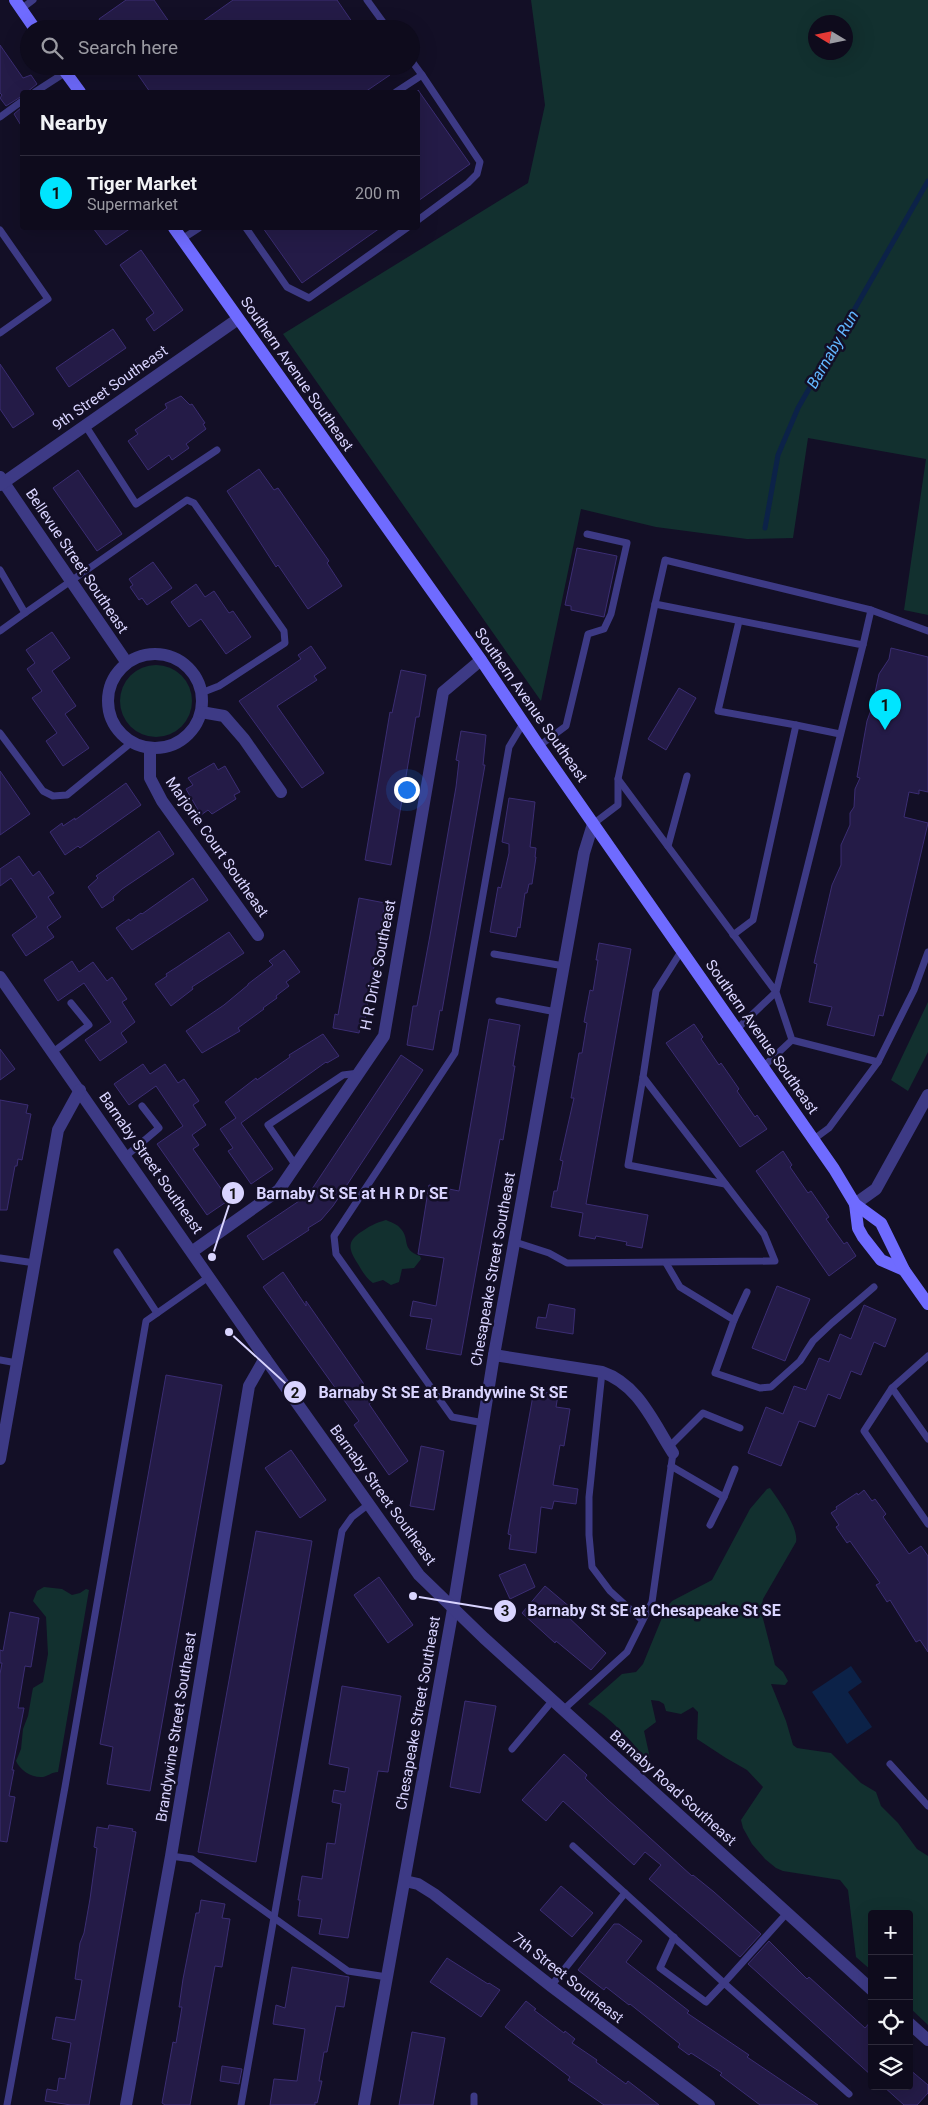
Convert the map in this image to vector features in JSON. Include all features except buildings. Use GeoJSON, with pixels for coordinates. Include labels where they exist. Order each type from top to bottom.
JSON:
{"type":"FeatureCollection","features":[{"type":"Feature","properties":{"kind":"main road"},"geometry":{"type":"LineString","coordinates":[[18,4],[29,20]]}},
{"type":"Feature","properties":{"kind":"main road"},"geometry":{"type":"LineString","coordinates":[[68,75],[79,90]]}},
{"type":"Feature","properties":{"kind":"main road","name":"Southern Avenue Southeast"},"geometry":{"type":"LineString","coordinates":[[175,230],[481,660],[593,824],[814,1139],[855,1204],[880,1223],[904,1270],[928,1304]]}},
{"type":"Feature","properties":{"kind":"main road","name":"Southern Avenue Southeast"},"geometry":{"type":"LineString","coordinates":[[855,1204],[858,1228],[863,1237],[881,1260],[904,1270]]}},
{"type":"Feature","properties":{"kind":"street","name":"9th Street Southeast"},"geometry":{"type":"LineString","coordinates":[[1,481],[238,319]]}},
{"type":"Feature","properties":{"kind":"street","name":"Bellevue Street Southeast"},"geometry":{"type":"LineString","coordinates":[[1,481],[127,663]]}},
{"type":"Feature","properties":{"kind":"street"},"geometry":{"type":"LineString","coordinates":[[154,654],[169,656],[183,663],[197,679],[201,693],[201,712],[192,730],[182,739],[163,747],[150,748],[132,742],[115,725],[108,705],[112,684],[118,672],[127,663],[143,656],[154,654]]}},
{"type":"Feature","properties":{"kind":"street","name":"H R Drive Southeast"},"geometry":{"type":"LineString","coordinates":[[193,1252],[279,1190],[384,1036],[443,692],[481,660]]}},
{"type":"Feature","properties":{"kind":"street"},"geometry":{"type":"LineString","coordinates":[[201,712],[224,716],[244,739],[281,792]]}},
{"type":"Feature","properties":{"kind":"street","name":"Marjorie Court Southeast"},"geometry":{"type":"LineString","coordinates":[[150,748],[150,778],[162,801],[258,935]]}},
{"type":"Feature","properties":{"kind":"street","name":"Chesapeake Street Southeast"},"geometry":{"type":"LineString","coordinates":[[364,2105],[453,1609],[494,1355],[584,853],[593,824]]}},
{"type":"Feature","properties":{"kind":"street","name":"Barnaby Street Southeast"},"geometry":{"type":"LineString","coordinates":[[0,976],[210,1276],[265,1358],[419,1575],[453,1609]]}},
{"type":"Feature","properties":{"kind":"street"},"geometry":{"type":"LineString","coordinates":[[0,1459],[58,1130],[80,1090]]}},
{"type":"Feature","properties":{"kind":"street"},"geometry":{"type":"LineString","coordinates":[[855,1204],[876,1189],[928,1095]]}},
{"type":"Feature","properties":{"kind":"street"},"geometry":{"type":"LineString","coordinates":[[494,1355],[602,1372],[618,1379],[630,1388],[671,1455]]}},
{"type":"Feature","properties":{"kind":"street","name":"Brandywine Street Southeast"},"geometry":{"type":"LineString","coordinates":[[126,2105],[171,1856],[250,1386],[265,1358]]}},
{"type":"Feature","properties":{"kind":"street","name":"Barnaby Road Southeast"},"geometry":{"type":"LineString","coordinates":[[453,1609],[868,1986]]}},
{"type":"Feature","properties":{"kind":"street","name":"7th Street Southeast"},"geometry":{"type":"LineString","coordinates":[[404,1880],[429,1890],[551,1986],[709,2105]]}},
{"type":"Feature","properties":{"kind":"street"},"geometry":{"type":"LineString","coordinates":[[913,2027],[928,2040]]}},
{"type":"Feature","properties":{"kind":"lane"},"geometry":{"type":"LineString","coordinates":[[18,4],[33,0]]}},
{"type":"Feature","properties":{"kind":"lane"},"geometry":{"type":"LineString","coordinates":[[367,0],[381,20]]}},
{"type":"Feature","properties":{"kind":"lane"},"geometry":{"type":"LineString","coordinates":[[420,72],[480,162],[477,174],[468,183],[420,219]]}},
{"type":"Feature","properties":{"kind":"lane"},"geometry":{"type":"LineString","coordinates":[[38,90],[56,75]]}},
{"type":"Feature","properties":{"kind":"lane"},"geometry":{"type":"LineString","coordinates":[[399,90],[422,75]]}},
{"type":"Feature","properties":{"kind":"lane"},"geometry":{"type":"LineString","coordinates":[[0,117],[20,102]]}},
{"type":"Feature","properties":{"kind":"lane"},"geometry":{"type":"LineString","coordinates":[[0,230],[48,299],[0,333]]}},
{"type":"Feature","properties":{"kind":"lane"},"geometry":{"type":"LineString","coordinates":[[182,239],[196,230]]}},
{"type":"Feature","properties":{"kind":"lane"},"geometry":{"type":"LineString","coordinates":[[247,230],[287,287],[309,298],[404,230]]}},
{"type":"Feature","properties":{"kind":"lane"},"geometry":{"type":"LineString","coordinates":[[85,425],[136,504],[218,450]]}},
{"type":"Feature","properties":{"kind":"lane"},"geometry":{"type":"LineString","coordinates":[[0,631],[187,500],[194,503],[284,631],[285,643],[220,686],[201,693]]}},
{"type":"Feature","properties":{"kind":"lane"},"geometry":{"type":"LineString","coordinates":[[539,746],[566,726],[588,634],[604,629],[611,614],[627,543],[587,534]]}},
{"type":"Feature","properties":{"kind":"lane"},"geometry":{"type":"LineString","coordinates":[[593,824],[618,805],[618,779],[666,560],[871,610],[928,631]]}},
{"type":"Feature","properties":{"kind":"lane"},"geometry":{"type":"LineString","coordinates":[[0,570],[25,613]]}},
{"type":"Feature","properties":{"kind":"lane"},"geometry":{"type":"LineString","coordinates":[[655,604],[863,645]]}},
{"type":"Feature","properties":{"kind":"lane"},"geometry":{"type":"LineString","coordinates":[[737,1029],[776,992],[871,610]]}},
{"type":"Feature","properties":{"kind":"lane"},"geometry":{"type":"LineString","coordinates":[[739,621],[718,711],[840,734]]}},
{"type":"Feature","properties":{"kind":"lane"},"geometry":{"type":"LineString","coordinates":[[484,1423],[452,1417],[336,1254],[334,1236],[455,1053],[509,747],[524,722]]}},
{"type":"Feature","properties":{"kind":"lane"},"geometry":{"type":"LineString","coordinates":[[733,934],[753,920],[796,725]]}},
{"type":"Feature","properties":{"kind":"lane"},"geometry":{"type":"LineString","coordinates":[[0,732],[43,791],[54,796],[68,795],[132,742]]}},
{"type":"Feature","properties":{"kind":"lane"},"geometry":{"type":"LineString","coordinates":[[668,846],[687,776]]}},
{"type":"Feature","properties":{"kind":"lane"},"geometry":{"type":"LineString","coordinates":[[618,779],[776,992],[792,1040]]}},
{"type":"Feature","properties":{"kind":"lane"},"geometry":{"type":"LineString","coordinates":[[682,950],[656,991],[628,1165],[725,1184]]}},
{"type":"Feature","properties":{"kind":"lane"},"geometry":{"type":"LineString","coordinates":[[814,1139],[829,1128],[878,1062],[914,990],[928,952]]}},
{"type":"Feature","properties":{"kind":"lane"},"geometry":{"type":"LineString","coordinates":[[494,954],[564,966]]}},
{"type":"Feature","properties":{"kind":"lane"},"geometry":{"type":"LineString","coordinates":[[499,1001],[556,1012]]}},
{"type":"Feature","properties":{"kind":"lane"},"geometry":{"type":"LineString","coordinates":[[53,1052],[88,1025],[71,1002]]}},
{"type":"Feature","properties":{"kind":"lane"},"geometry":{"type":"LineString","coordinates":[[792,1040],[878,1062]]}},
{"type":"Feature","properties":{"kind":"lane"},"geometry":{"type":"LineString","coordinates":[[763,1067],[792,1040]]}},
{"type":"Feature","properties":{"kind":"lane"},"geometry":{"type":"LineString","coordinates":[[296,1166],[268,1125],[343,1075],[359,1073]]}},
{"type":"Feature","properties":{"kind":"lane"},"geometry":{"type":"LineString","coordinates":[[515,1242],[549,1253],[567,1263],[776,1261],[764,1234],[643,1077]]}},
{"type":"Feature","properties":{"kind":"lane"},"geometry":{"type":"LineString","coordinates":[[126,1156],[160,1128],[142,1106]]}},
{"type":"Feature","properties":{"kind":"lane"},"geometry":{"type":"LineString","coordinates":[[116,1252],[157,1314]]}},
{"type":"Feature","properties":{"kind":"lane"},"geometry":{"type":"LineString","coordinates":[[0,1258],[35,1263]]}},
{"type":"Feature","properties":{"kind":"lane"},"geometry":{"type":"LineString","coordinates":[[666,1263],[680,1287],[734,1320]]}},
{"type":"Feature","properties":{"kind":"lane"},"geometry":{"type":"LineString","coordinates":[[7,2105],[65,1787],[146,1322],[210,1276]]}},
{"type":"Feature","properties":{"kind":"lane"},"geometry":{"type":"LineString","coordinates":[[747,1292],[734,1320],[715,1373],[760,1388],[770,1387],[800,1361],[819,1335],[874,1287]]}},
{"type":"Feature","properties":{"kind":"lane"},"geometry":{"type":"LineString","coordinates":[[928,1356],[892,1388],[864,1431],[928,1524]]}},
{"type":"Feature","properties":{"kind":"lane"},"geometry":{"type":"LineString","coordinates":[[0,1360],[17,1363]]}},
{"type":"Feature","properties":{"kind":"lane"},"geometry":{"type":"LineString","coordinates":[[602,1372],[589,1497],[589,1535],[592,1567],[610,1591],[642,1620]]}},
{"type":"Feature","properties":{"kind":"lane"},"geometry":{"type":"LineString","coordinates":[[892,1388],[928,1439]]}},
{"type":"Feature","properties":{"kind":"lane"},"geometry":{"type":"LineString","coordinates":[[563,1710],[627,1652],[652,1602],[671,1455],[703,1413],[740,1428]]}},
{"type":"Feature","properties":{"kind":"lane"},"geometry":{"type":"LineString","coordinates":[[671,1455],[724,1497]]}},
{"type":"Feature","properties":{"kind":"lane"},"geometry":{"type":"LineString","coordinates":[[710,1525],[735,1469]]}},
{"type":"Feature","properties":{"kind":"lane"},"geometry":{"type":"LineString","coordinates":[[241,2105],[342,1531],[352,1517],[369,1504]]}},
{"type":"Feature","properties":{"kind":"lane"},"geometry":{"type":"LineString","coordinates":[[512,1750],[553,1700]]}},
{"type":"Feature","properties":{"kind":"lane"},"geometry":{"type":"LineString","coordinates":[[890,1764],[928,1806]]}},
{"type":"Feature","properties":{"kind":"lane"},"geometry":{"type":"LineString","coordinates":[[573,1846],[849,2094]]}},
{"type":"Feature","properties":{"kind":"lane"},"geometry":{"type":"LineString","coordinates":[[171,1856],[192,1859],[348,1972],[387,1977]]}},
{"type":"Feature","properties":{"kind":"lane"},"geometry":{"type":"LineString","coordinates":[[551,1986],[625,1893]]}},
{"type":"Feature","properties":{"kind":"lane"},"geometry":{"type":"LineString","coordinates":[[674,1938],[660,1968],[706,2002],[787,1913]]}},
{"type":"Feature","properties":{"kind":"lane"},"geometry":{"type":"LineString","coordinates":[[474,2096],[474,2105]]}},
{"type":"Feature","properties":{"kind":"green space"},"geometry":{"type":"Polygon","coordinates":[[[531,0],[928,0],[928,615],[904,610],[926,459],[808,438],[793,538],[747,539],[656,527],[581,509],[541,701],[283,334],[528,183],[545,105],[531,0]]]}},
{"type":"Feature","properties":{"kind":"green space"},"geometry":{"type":"Polygon","coordinates":[[[163,665],[182,675],[190,687],[192,701],[190,715],[182,727],[170,735],[149,737],[130,727],[122,715],[120,694],[130,675],[142,667],[163,665]]]}},
{"type":"Feature","properties":{"kind":"green space"},"geometry":{"type":"Polygon","coordinates":[[[928,1002],[928,1052],[908,1091],[891,1080],[928,1002]]]}},
{"type":"Feature","properties":{"kind":"green space"},"geometry":{"type":"Polygon","coordinates":[[[386,1220],[400,1228],[410,1250],[420,1256],[421,1259],[414,1268],[402,1269],[399,1282],[391,1285],[383,1280],[373,1283],[368,1279],[351,1250],[351,1243],[356,1236],[373,1225],[386,1220]]]}},
{"type":"Feature","properties":{"kind":"green space"},"geometry":{"type":"Polygon","coordinates":[[[770,1488],[778,1499],[791,1522],[796,1536],[796,1542],[763,1599],[761,1611],[775,1665],[783,1672],[788,1681],[785,1685],[771,1684],[786,1721],[793,1745],[797,1748],[831,1753],[861,1783],[876,1792],[881,1806],[898,1823],[917,1849],[928,1856],[928,2025],[913,2011],[913,1910],[868,1910],[868,1968],[856,1957],[848,1890],[840,1880],[783,1871],[765,1859],[752,1844],[743,1828],[741,1820],[763,1787],[747,1770],[697,1739],[698,1712],[693,1707],[681,1714],[666,1711],[664,1704],[651,1700],[656,1722],[644,1731],[650,1758],[645,1757],[612,1722],[588,1704],[622,1674],[636,1672],[643,1664],[666,1608],[672,1601],[712,1580],[750,1509],[770,1488]]]}},
{"type":"Feature","properties":{"kind":"green space"},"geometry":{"type":"Polygon","coordinates":[[[44,1587],[62,1589],[72,1595],[86,1589],[89,1590],[58,1772],[39,1777],[27,1773],[16,1761],[21,1749],[23,1729],[28,1716],[33,1688],[43,1682],[48,1654],[46,1617],[33,1601],[37,1591],[44,1587]]]}},
{"type":"Feature","properties":{"kind":"water"},"geometry":{"type":"Polygon","coordinates":[[[851,1666],[862,1682],[848,1692],[872,1727],[847,1744],[812,1692],[851,1666]]]}},
{"type":"Feature","properties":{"kind":"waterway","name":"Barnaby Run"},"geometry":{"type":"LineString","coordinates":[[765,528],[778,455],[798,408],[928,181]]}},
{"type":"Feature","properties":{"kind":"place","name":"Tiger Market"},"geometry":{"type":"Point","coordinates":[885,730]}},
{"type":"Feature","properties":{"kind":"place","name":"Barnaby St SE at H R Dr SE"},"geometry":{"type":"Point","coordinates":[212,1257]}},
{"type":"Feature","properties":{"kind":"place","name":"Barnaby St SE at Brandywine St SE"},"geometry":{"type":"Point","coordinates":[229,1332]}},
{"type":"Feature","properties":{"kind":"place","name":"Barnaby St SE at Chesapeake St SE"},"geometry":{"type":"Point","coordinates":[413,1596]}}]}
